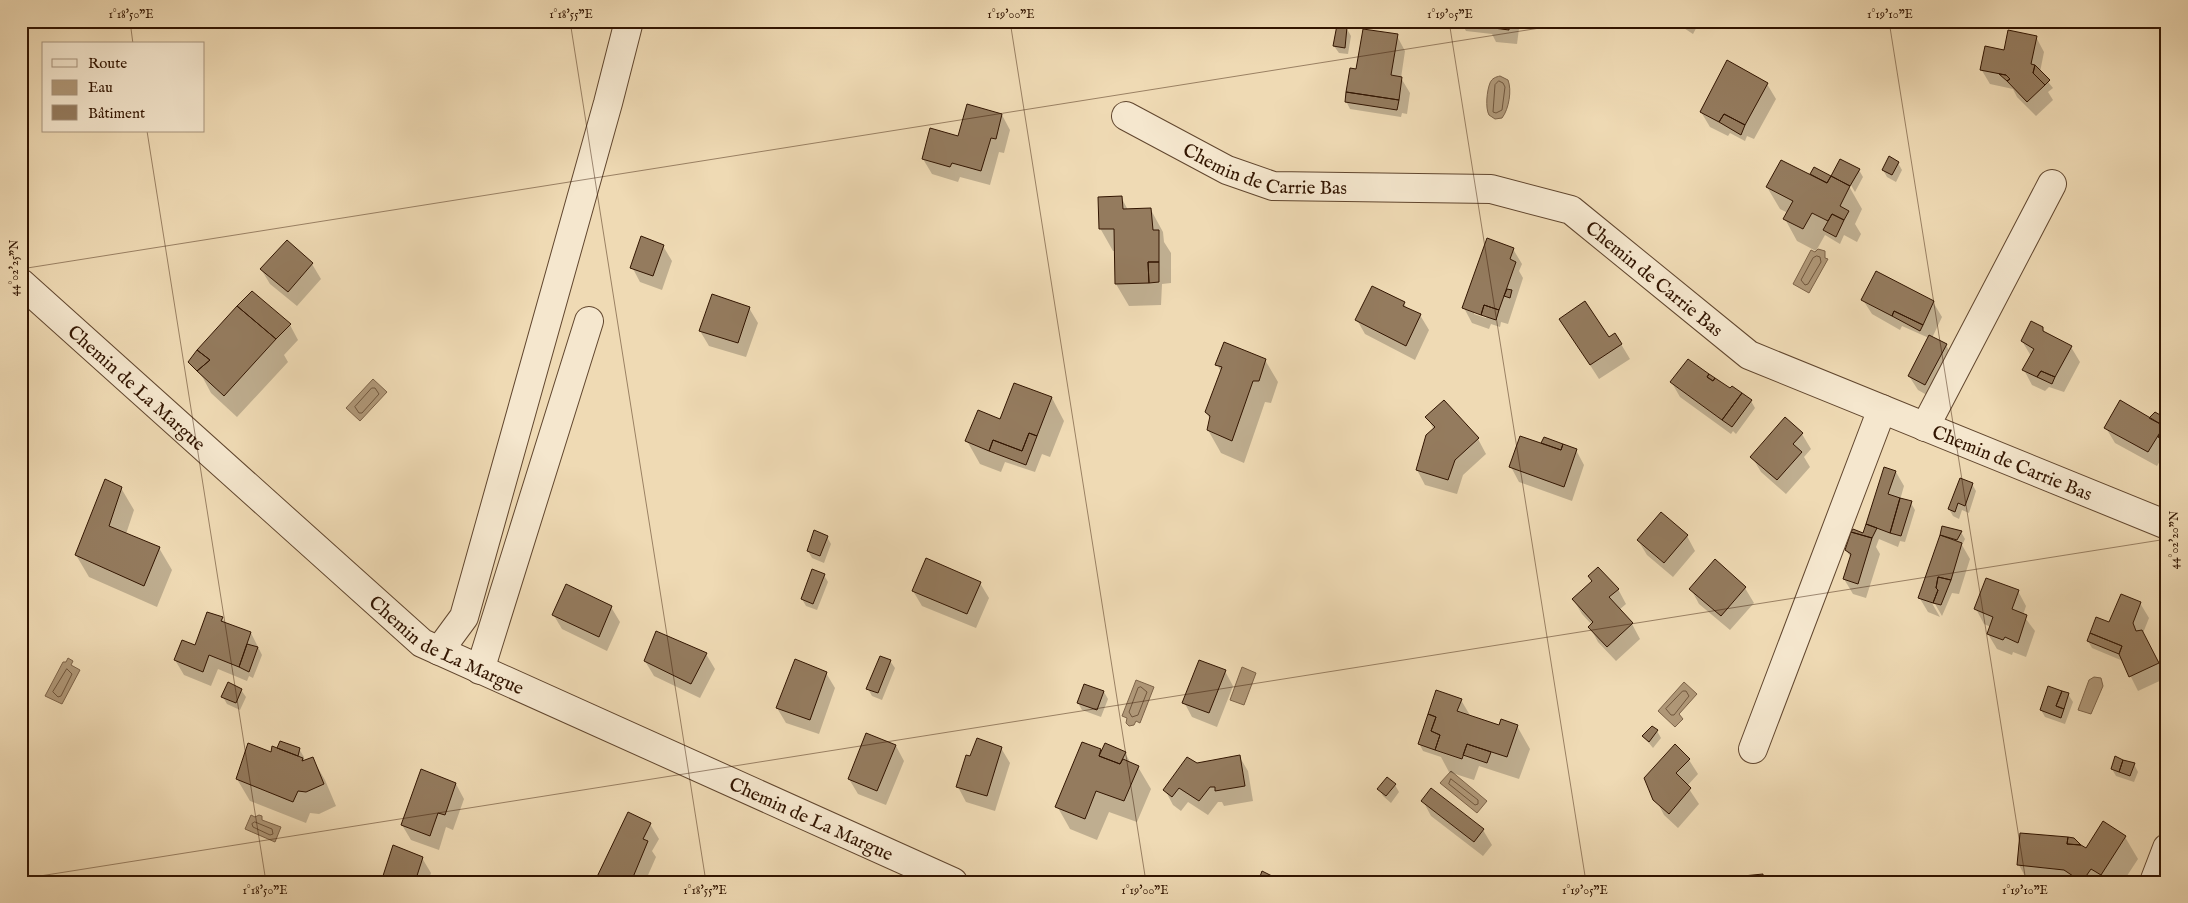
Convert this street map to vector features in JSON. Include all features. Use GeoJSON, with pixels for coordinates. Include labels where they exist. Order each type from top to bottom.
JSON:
{"type":"FeatureCollection","features":[{"type":"Feature","properties":{"kind":"street"},"geometry":{"type":"LineString","coordinates":[[439,651],[464,617],[608,103],[629,21]]}},
{"type":"Feature","properties":{"kind":"street","name":"Chemin de Carrie Bas"},"geometry":{"type":"LineString","coordinates":[[1126,116],[1227,170],[1273,186],[1491,189],[1571,210],[1749,355],[2167,525]]}},
{"type":"Feature","properties":{"kind":"street"},"geometry":{"type":"LineString","coordinates":[[1925,426],[2052,184]]}},
{"type":"Feature","properties":{"kind":"street","name":"Chemin de La Margue"},"geometry":{"type":"LineString","coordinates":[[21,284],[422,644],[953,882]]}},
{"type":"Feature","properties":{"kind":"street"},"geometry":{"type":"LineString","coordinates":[[480,670],[589,321]]}},
{"type":"Feature","properties":{"kind":"street"},"geometry":{"type":"LineString","coordinates":[[1753,749],[1882,409]]}},
{"type":"Feature","properties":{"kind":"street"},"geometry":{"type":"LineString","coordinates":[[2154,882],[2167,848]]}},
{"type":"Feature","properties":{"kind":"water"},"geometry":{"type":"Polygon","coordinates":[[[1500,76],[1508,80],[1510,89],[1509,99],[1502,118],[1495,119],[1488,112],[1487,94],[1491,81],[1500,76]]]}},
{"type":"Feature","properties":{"kind":"water"},"geometry":{"type":"Polygon","coordinates":[[[1818,249],[1825,251],[1825,258],[1828,259],[1809,293],[1793,284],[1811,250],[1815,252],[1818,249]]]}},
{"type":"Feature","properties":{"kind":"water"},"geometry":{"type":"Polygon","coordinates":[[[2167,368],[2167,392],[2162,390],[2160,382],[2167,368]]]}},
{"type":"Feature","properties":{"kind":"water"},"geometry":{"type":"Polygon","coordinates":[[[373,379],[387,392],[360,421],[346,408],[373,379]]]}},
{"type":"Feature","properties":{"kind":"water"},"geometry":{"type":"Polygon","coordinates":[[[68,658],[73,661],[71,665],[80,670],[62,704],[45,696],[63,662],[66,662],[68,658]]]}},
{"type":"Feature","properties":{"kind":"water"},"geometry":{"type":"Polygon","coordinates":[[[1242,667],[1256,673],[1244,705],[1230,700],[1242,667]]]}},
{"type":"Feature","properties":{"kind":"water"},"geometry":{"type":"Polygon","coordinates":[[[2094,677],[2101,678],[2103,686],[2091,714],[2078,710],[2089,680],[2094,677]]]}},
{"type":"Feature","properties":{"kind":"water"},"geometry":{"type":"Polygon","coordinates":[[[1136,680],[1154,687],[1140,723],[1136,721],[1134,725],[1129,726],[1126,723],[1127,718],[1122,716],[1136,680]]]}},
{"type":"Feature","properties":{"kind":"water"},"geometry":{"type":"Polygon","coordinates":[[[1684,682],[1697,694],[1679,714],[1683,719],[1675,727],[1658,711],[1684,682]]]}},
{"type":"Feature","properties":{"kind":"water"},"geometry":{"type":"Polygon","coordinates":[[[1451,771],[1487,801],[1477,813],[1440,783],[1451,771]]]}},
{"type":"Feature","properties":{"kind":"water"},"geometry":{"type":"Polygon","coordinates":[[[251,815],[255,817],[262,816],[262,820],[281,827],[275,842],[245,829],[251,815]]]}},
{"type":"Feature","properties":{"kind":"building"},"geometry":{"type":"Polygon","coordinates":[[[1461,21],[1487,21],[1486,27],[1461,24],[1461,21]]]}},
{"type":"Feature","properties":{"kind":"building"},"geometry":{"type":"Polygon","coordinates":[[[1487,21],[1510,21],[1509,30],[1486,27],[1487,21]]]}},
{"type":"Feature","properties":{"kind":"building"},"geometry":{"type":"Polygon","coordinates":[[[1677,21],[1692,21],[1689,28],[1677,21]]]}},
{"type":"Feature","properties":{"kind":"building"},"geometry":{"type":"Polygon","coordinates":[[[1337,25],[1347,27],[1345,48],[1333,46],[1337,25]]]}},
{"type":"Feature","properties":{"kind":"building"},"geometry":{"type":"Polygon","coordinates":[[[1363,29],[1398,34],[1391,75],[1402,77],[1399,100],[1346,92],[1350,68],[1356,69],[1363,29]]]}},
{"type":"Feature","properties":{"kind":"building"},"geometry":{"type":"Polygon","coordinates":[[[2008,30],[2037,36],[2031,64],[2035,65],[2033,73],[2045,85],[2027,102],[2007,81],[2010,79],[2006,75],[1980,70],[1985,46],[2004,50],[2008,30]]]}},
{"type":"Feature","properties":{"kind":"building"},"geometry":{"type":"Polygon","coordinates":[[[1727,60],[1768,83],[1745,125],[1724,114],[1719,122],[1700,112],[1727,60]]]}},
{"type":"Feature","properties":{"kind":"building"},"geometry":{"type":"Polygon","coordinates":[[[2035,65],[2050,80],[2045,85],[2033,73],[2035,65]]]}},
{"type":"Feature","properties":{"kind":"building"},"geometry":{"type":"Polygon","coordinates":[[[1999,74],[2006,75],[2010,79],[2007,81],[1999,74]]]}},
{"type":"Feature","properties":{"kind":"building"},"geometry":{"type":"Polygon","coordinates":[[[1346,92],[1399,100],[1397,110],[1345,102],[1346,92]]]}},
{"type":"Feature","properties":{"kind":"building"},"geometry":{"type":"Polygon","coordinates":[[[967,104],[1002,114],[996,139],[991,138],[981,171],[952,163],[950,167],[922,159],[930,128],[958,136],[967,104]]]}},
{"type":"Feature","properties":{"kind":"building"},"geometry":{"type":"Polygon","coordinates":[[[1724,114],[1745,125],[1741,135],[1719,122],[1724,114]]]}},
{"type":"Feature","properties":{"kind":"building"},"geometry":{"type":"Polygon","coordinates":[[[1889,156],[1899,162],[1892,175],[1882,170],[1889,156]]]}},
{"type":"Feature","properties":{"kind":"building"},"geometry":{"type":"Polygon","coordinates":[[[1840,159],[1860,169],[1850,186],[1831,176],[1840,159]]]}},
{"type":"Feature","properties":{"kind":"building"},"geometry":{"type":"Polygon","coordinates":[[[1781,160],[1827,183],[1831,176],[1850,186],[1840,206],[1849,211],[1844,220],[1832,214],[1828,221],[1812,213],[1803,229],[1783,219],[1793,201],[1766,187],[1781,160]]]}},
{"type":"Feature","properties":{"kind":"building"},"geometry":{"type":"Polygon","coordinates":[[[1814,167],[1831,176],[1827,183],[1810,174],[1814,167]]]}},
{"type":"Feature","properties":{"kind":"building"},"geometry":{"type":"Polygon","coordinates":[[[1122,196],[1123,209],[1151,208],[1153,230],[1159,230],[1159,262],[1148,262],[1149,283],[1115,284],[1114,229],[1099,229],[1098,197],[1122,196]]]}},
{"type":"Feature","properties":{"kind":"building"},"geometry":{"type":"Polygon","coordinates":[[[1832,214],[1844,220],[1836,237],[1823,230],[1832,214]]]}},
{"type":"Feature","properties":{"kind":"building"},"geometry":{"type":"Polygon","coordinates":[[[641,236],[664,245],[653,276],[630,268],[641,236]]]}},
{"type":"Feature","properties":{"kind":"building"},"geometry":{"type":"Polygon","coordinates":[[[1487,238],[1514,248],[1510,259],[1516,262],[1499,310],[1484,305],[1481,315],[1462,308],[1487,238]]]}},
{"type":"Feature","properties":{"kind":"building"},"geometry":{"type":"Polygon","coordinates":[[[287,240],[313,263],[288,292],[260,269],[287,240]]]}},
{"type":"Feature","properties":{"kind":"building"},"geometry":{"type":"Polygon","coordinates":[[[1148,262],[1159,262],[1159,282],[1149,283],[1148,262]]]}},
{"type":"Feature","properties":{"kind":"building"},"geometry":{"type":"Polygon","coordinates":[[[1876,271],[1934,301],[1923,325],[1894,311],[1892,316],[1861,300],[1876,271]]]}},
{"type":"Feature","properties":{"kind":"building"},"geometry":{"type":"Polygon","coordinates":[[[1372,286],[1405,302],[1403,306],[1421,314],[1406,346],[1355,320],[1372,286]]]}},
{"type":"Feature","properties":{"kind":"building"},"geometry":{"type":"Polygon","coordinates":[[[1507,289],[1512,290],[1510,298],[1504,296],[1507,289]]]}},
{"type":"Feature","properties":{"kind":"building"},"geometry":{"type":"Polygon","coordinates":[[[252,291],[291,324],[276,339],[237,306],[252,291]]]}},
{"type":"Feature","properties":{"kind":"building"},"geometry":{"type":"Polygon","coordinates":[[[712,294],[750,307],[738,343],[699,331],[712,294]]]}},
{"type":"Feature","properties":{"kind":"building"},"geometry":{"type":"Polygon","coordinates":[[[1585,301],[1609,337],[1615,333],[1622,344],[1590,365],[1559,319],[1585,301]]]}},
{"type":"Feature","properties":{"kind":"building"},"geometry":{"type":"Polygon","coordinates":[[[1484,305],[1499,310],[1496,320],[1481,315],[1484,305]]]}},
{"type":"Feature","properties":{"kind":"building"},"geometry":{"type":"Polygon","coordinates":[[[237,306],[276,339],[224,396],[197,371],[210,360],[197,350],[237,306]]]}},
{"type":"Feature","properties":{"kind":"building"},"geometry":{"type":"Polygon","coordinates":[[[1894,311],[1923,325],[1920,331],[1892,316],[1894,311]]]}},
{"type":"Feature","properties":{"kind":"building"},"geometry":{"type":"Polygon","coordinates":[[[2031,321],[2043,327],[2043,331],[2072,346],[2055,377],[2041,371],[2037,377],[2022,370],[2034,349],[2021,341],[2031,321]]]}},
{"type":"Feature","properties":{"kind":"building"},"geometry":{"type":"Polygon","coordinates":[[[1929,335],[1947,344],[1925,385],[1908,376],[1929,335]]]}},
{"type":"Feature","properties":{"kind":"building"},"geometry":{"type":"Polygon","coordinates":[[[1224,342],[1266,359],[1259,381],[1253,381],[1232,441],[1207,430],[1210,416],[1205,412],[1222,367],[1215,365],[1224,342]]]}},
{"type":"Feature","properties":{"kind":"building"},"geometry":{"type":"Polygon","coordinates":[[[197,350],[210,360],[197,371],[188,362],[197,350]]]}},
{"type":"Feature","properties":{"kind":"building"},"geometry":{"type":"Polygon","coordinates":[[[1688,359],[1709,374],[1707,377],[1713,381],[1715,378],[1742,393],[1722,420],[1670,382],[1688,359]]]}},
{"type":"Feature","properties":{"kind":"building"},"geometry":{"type":"Polygon","coordinates":[[[2041,371],[2055,377],[2052,384],[2037,377],[2041,371]]]}},
{"type":"Feature","properties":{"kind":"building"},"geometry":{"type":"Polygon","coordinates":[[[1709,374],[1715,378],[1713,381],[1707,377],[1709,374]]]}},
{"type":"Feature","properties":{"kind":"building"},"geometry":{"type":"Polygon","coordinates":[[[1014,383],[1052,397],[1037,436],[1029,433],[1022,451],[993,440],[989,451],[965,441],[978,410],[1000,419],[1014,383]]]}},
{"type":"Feature","properties":{"kind":"building"},"geometry":{"type":"Polygon","coordinates":[[[1742,393],[1752,400],[1732,427],[1722,420],[1742,393]]]}},
{"type":"Feature","properties":{"kind":"building"},"geometry":{"type":"Polygon","coordinates":[[[1444,400],[1479,438],[1455,460],[1448,480],[1416,470],[1426,435],[1435,427],[1425,417],[1444,400]]]}},
{"type":"Feature","properties":{"kind":"building"},"geometry":{"type":"Polygon","coordinates":[[[2120,400],[2164,426],[2148,452],[2104,428],[2120,400]]]}},
{"type":"Feature","properties":{"kind":"building"},"geometry":{"type":"Polygon","coordinates":[[[2155,412],[2167,419],[2166,442],[2158,437],[2164,426],[2149,418],[2155,412]]]}},
{"type":"Feature","properties":{"kind":"building"},"geometry":{"type":"Polygon","coordinates":[[[1785,417],[1803,433],[1793,444],[1802,452],[1777,480],[1750,457],[1785,417]]]}},
{"type":"Feature","properties":{"kind":"building"},"geometry":{"type":"Polygon","coordinates":[[[1029,433],[1037,436],[1026,465],[989,451],[993,440],[1022,451],[1029,433]]]}},
{"type":"Feature","properties":{"kind":"building"},"geometry":{"type":"Polygon","coordinates":[[[1520,436],[1561,450],[1563,444],[1577,449],[1564,487],[1509,467],[1520,436]]]}},
{"type":"Feature","properties":{"kind":"building"},"geometry":{"type":"Polygon","coordinates":[[[1544,437],[1563,444],[1561,450],[1541,443],[1544,437]]]}},
{"type":"Feature","properties":{"kind":"building"},"geometry":{"type":"Polygon","coordinates":[[[1884,467],[1896,471],[1888,494],[1900,498],[1890,533],[1866,524],[1884,467]]]}},
{"type":"Feature","properties":{"kind":"building"},"geometry":{"type":"Polygon","coordinates":[[[1960,478],[1973,483],[1965,506],[1958,503],[1955,512],[1948,509],[1960,478]]]}},
{"type":"Feature","properties":{"kind":"building"},"geometry":{"type":"Polygon","coordinates":[[[105,479],[122,487],[109,526],[160,547],[144,586],[75,555],[105,479]]]}},
{"type":"Feature","properties":{"kind":"building"},"geometry":{"type":"Polygon","coordinates":[[[1900,498],[1912,501],[1901,536],[1890,533],[1900,498]]]}},
{"type":"Feature","properties":{"kind":"building"},"geometry":{"type":"Polygon","coordinates":[[[1661,512],[1688,535],[1664,563],[1637,540],[1661,512]]]}},
{"type":"Feature","properties":{"kind":"building"},"geometry":{"type":"Polygon","coordinates":[[[1866,524],[1877,528],[1872,538],[1851,532],[1853,529],[1863,533],[1866,524]]]}},
{"type":"Feature","properties":{"kind":"building"},"geometry":{"type":"Polygon","coordinates":[[[1942,526],[1962,531],[1957,540],[1940,535],[1942,526]]]}},
{"type":"Feature","properties":{"kind":"building"},"geometry":{"type":"Polygon","coordinates":[[[814,530],[828,536],[820,556],[807,551],[814,530]]]}},
{"type":"Feature","properties":{"kind":"building"},"geometry":{"type":"Polygon","coordinates":[[[1851,532],[1872,538],[1858,584],[1843,579],[1851,554],[1845,550],[1851,532]]]}},
{"type":"Feature","properties":{"kind":"building"},"geometry":{"type":"Polygon","coordinates":[[[1940,535],[1962,543],[1951,580],[1938,577],[1936,588],[1938,590],[1933,603],[1918,598],[1940,535]]]}},
{"type":"Feature","properties":{"kind":"building"},"geometry":{"type":"Polygon","coordinates":[[[926,558],[981,582],[967,614],[912,591],[926,558]]]}},
{"type":"Feature","properties":{"kind":"building"},"geometry":{"type":"Polygon","coordinates":[[[1715,559],[1746,587],[1721,616],[1689,589],[1715,559]]]}},
{"type":"Feature","properties":{"kind":"building"},"geometry":{"type":"Polygon","coordinates":[[[1598,567],[1619,589],[1609,597],[1633,623],[1607,647],[1588,627],[1593,622],[1572,599],[1592,581],[1588,576],[1598,567]]]}},
{"type":"Feature","properties":{"kind":"building"},"geometry":{"type":"Polygon","coordinates":[[[812,569],[825,574],[813,604],[801,599],[812,569]]]}},
{"type":"Feature","properties":{"kind":"building"},"geometry":{"type":"Polygon","coordinates":[[[1938,577],[1951,580],[1941,605],[1933,603],[1938,590],[1936,588],[1938,577]]]}},
{"type":"Feature","properties":{"kind":"building"},"geometry":{"type":"Polygon","coordinates":[[[1986,578],[2019,590],[2012,609],[2027,615],[2018,643],[2005,637],[2003,640],[1987,634],[1993,617],[1974,609],[1986,578]]]}},
{"type":"Feature","properties":{"kind":"building"},"geometry":{"type":"Polygon","coordinates":[[[566,584],[612,606],[599,637],[552,615],[566,584]]]}},
{"type":"Feature","properties":{"kind":"building"},"geometry":{"type":"Polygon","coordinates":[[[2121,594],[2141,602],[2133,623],[2136,631],[2142,630],[2159,663],[2129,677],[2119,654],[2122,646],[2090,633],[2096,617],[2109,622],[2121,594]]]}},
{"type":"Feature","properties":{"kind":"building"},"geometry":{"type":"Polygon","coordinates":[[[207,612],[223,617],[221,621],[251,632],[239,667],[209,655],[203,672],[174,660],[182,640],[195,645],[207,612]]]}},
{"type":"Feature","properties":{"kind":"building"},"geometry":{"type":"Polygon","coordinates":[[[656,631],[707,653],[691,684],[644,661],[656,631]]]}},
{"type":"Feature","properties":{"kind":"building"},"geometry":{"type":"Polygon","coordinates":[[[2090,633],[2122,646],[2119,654],[2087,641],[2090,633]]]}},
{"type":"Feature","properties":{"kind":"building"},"geometry":{"type":"Polygon","coordinates":[[[247,644],[258,647],[249,672],[239,667],[247,644]]]}},
{"type":"Feature","properties":{"kind":"building"},"geometry":{"type":"Polygon","coordinates":[[[880,656],[891,660],[878,693],[866,689],[880,656]]]}},
{"type":"Feature","properties":{"kind":"building"},"geometry":{"type":"Polygon","coordinates":[[[795,659],[827,672],[810,720],[776,708],[795,659]]]}},
{"type":"Feature","properties":{"kind":"building"},"geometry":{"type":"Polygon","coordinates":[[[1199,660],[1226,670],[1209,713],[1182,703],[1199,660]]]}},
{"type":"Feature","properties":{"kind":"building"},"geometry":{"type":"Polygon","coordinates":[[[228,682],[242,689],[236,703],[221,697],[228,682]]]}},
{"type":"Feature","properties":{"kind":"building"},"geometry":{"type":"Polygon","coordinates":[[[1084,684],[1104,691],[1097,710],[1077,703],[1084,684]]]}},
{"type":"Feature","properties":{"kind":"building"},"geometry":{"type":"Polygon","coordinates":[[[2048,686],[2062,691],[2056,706],[2064,709],[2061,718],[2040,710],[2048,686]]]}},
{"type":"Feature","properties":{"kind":"building"},"geometry":{"type":"Polygon","coordinates":[[[1436,690],[1462,699],[1457,711],[1499,725],[1501,719],[1518,725],[1507,757],[1467,744],[1462,759],[1435,750],[1440,735],[1431,731],[1436,717],[1428,714],[1436,690]]]}},
{"type":"Feature","properties":{"kind":"building"},"geometry":{"type":"Polygon","coordinates":[[[2062,691],[2069,693],[2064,709],[2056,706],[2062,691]]]}},
{"type":"Feature","properties":{"kind":"building"},"geometry":{"type":"Polygon","coordinates":[[[1428,714],[1436,717],[1431,731],[1440,735],[1435,750],[1418,744],[1428,714]]]}},
{"type":"Feature","properties":{"kind":"building"},"geometry":{"type":"Polygon","coordinates":[[[1652,726],[1658,730],[1649,742],[1642,736],[1652,726]]]}},
{"type":"Feature","properties":{"kind":"building"},"geometry":{"type":"Polygon","coordinates":[[[866,733],[896,745],[877,791],[848,779],[866,733]]]}},
{"type":"Feature","properties":{"kind":"building"},"geometry":{"type":"Polygon","coordinates":[[[977,738],[1002,747],[987,796],[956,787],[966,755],[970,756],[977,738]]]}},
{"type":"Feature","properties":{"kind":"building"},"geometry":{"type":"Polygon","coordinates":[[[280,741],[300,748],[298,756],[277,748],[280,741]]]}},
{"type":"Feature","properties":{"kind":"building"},"geometry":{"type":"Polygon","coordinates":[[[1082,742],[1101,749],[1099,756],[1120,764],[1123,759],[1139,766],[1124,801],[1096,791],[1085,819],[1055,807],[1082,742]]]}},
{"type":"Feature","properties":{"kind":"building"},"geometry":{"type":"Polygon","coordinates":[[[248,743],[271,752],[272,746],[303,758],[302,761],[313,757],[324,784],[306,792],[298,791],[293,802],[236,779],[248,743]]]}},
{"type":"Feature","properties":{"kind":"building"},"geometry":{"type":"Polygon","coordinates":[[[1105,743],[1126,752],[1120,764],[1099,756],[1105,743]]]}},
{"type":"Feature","properties":{"kind":"building"},"geometry":{"type":"Polygon","coordinates":[[[1467,744],[1491,752],[1487,763],[1463,755],[1467,744]]]}},
{"type":"Feature","properties":{"kind":"building"},"geometry":{"type":"Polygon","coordinates":[[[1675,744],[1690,759],[1676,773],[1691,788],[1669,814],[1653,800],[1644,778],[1675,744]]]}},
{"type":"Feature","properties":{"kind":"building"},"geometry":{"type":"Polygon","coordinates":[[[1240,755],[1245,786],[1215,791],[1215,787],[1210,787],[1199,801],[1179,788],[1172,797],[1163,790],[1187,757],[1197,763],[1240,755]]]}},
{"type":"Feature","properties":{"kind":"building"},"geometry":{"type":"Polygon","coordinates":[[[2115,756],[2123,760],[2119,772],[2111,769],[2115,756]]]}},
{"type":"Feature","properties":{"kind":"building"},"geometry":{"type":"Polygon","coordinates":[[[2123,760],[2135,763],[2130,776],[2119,772],[2123,760]]]}},
{"type":"Feature","properties":{"kind":"building"},"geometry":{"type":"Polygon","coordinates":[[[421,769],[456,783],[445,815],[438,813],[430,836],[401,825],[421,769]]]}},
{"type":"Feature","properties":{"kind":"building"},"geometry":{"type":"Polygon","coordinates":[[[1387,777],[1396,784],[1386,796],[1377,789],[1387,777]]]}},
{"type":"Feature","properties":{"kind":"building"},"geometry":{"type":"Polygon","coordinates":[[[1431,788],[1484,829],[1474,842],[1421,801],[1431,788]]]}},
{"type":"Feature","properties":{"kind":"building"},"geometry":{"type":"Polygon","coordinates":[[[628,812],[651,823],[643,839],[648,841],[631,882],[595,881],[628,812]]]}},
{"type":"Feature","properties":{"kind":"building"},"geometry":{"type":"Polygon","coordinates":[[[2103,821],[2126,836],[2101,875],[2091,869],[2082,882],[2064,870],[2017,865],[2020,833],[2068,837],[2067,844],[2081,845],[2086,848],[2103,821]]]}},
{"type":"Feature","properties":{"kind":"building"},"geometry":{"type":"Polygon","coordinates":[[[2068,837],[2074,838],[2081,845],[2067,844],[2068,837]]]}},
{"type":"Feature","properties":{"kind":"building"},"geometry":{"type":"Polygon","coordinates":[[[393,845],[423,857],[415,882],[381,882],[393,845]]]}},
{"type":"Feature","properties":{"kind":"building"},"geometry":{"type":"Polygon","coordinates":[[[1262,871],[1284,882],[1258,882],[1262,871]]]}},
{"type":"Feature","properties":{"kind":"building"},"geometry":{"type":"Polygon","coordinates":[[[1763,874],[1763,882],[1733,882],[1733,877],[1763,874]]]}}]}
